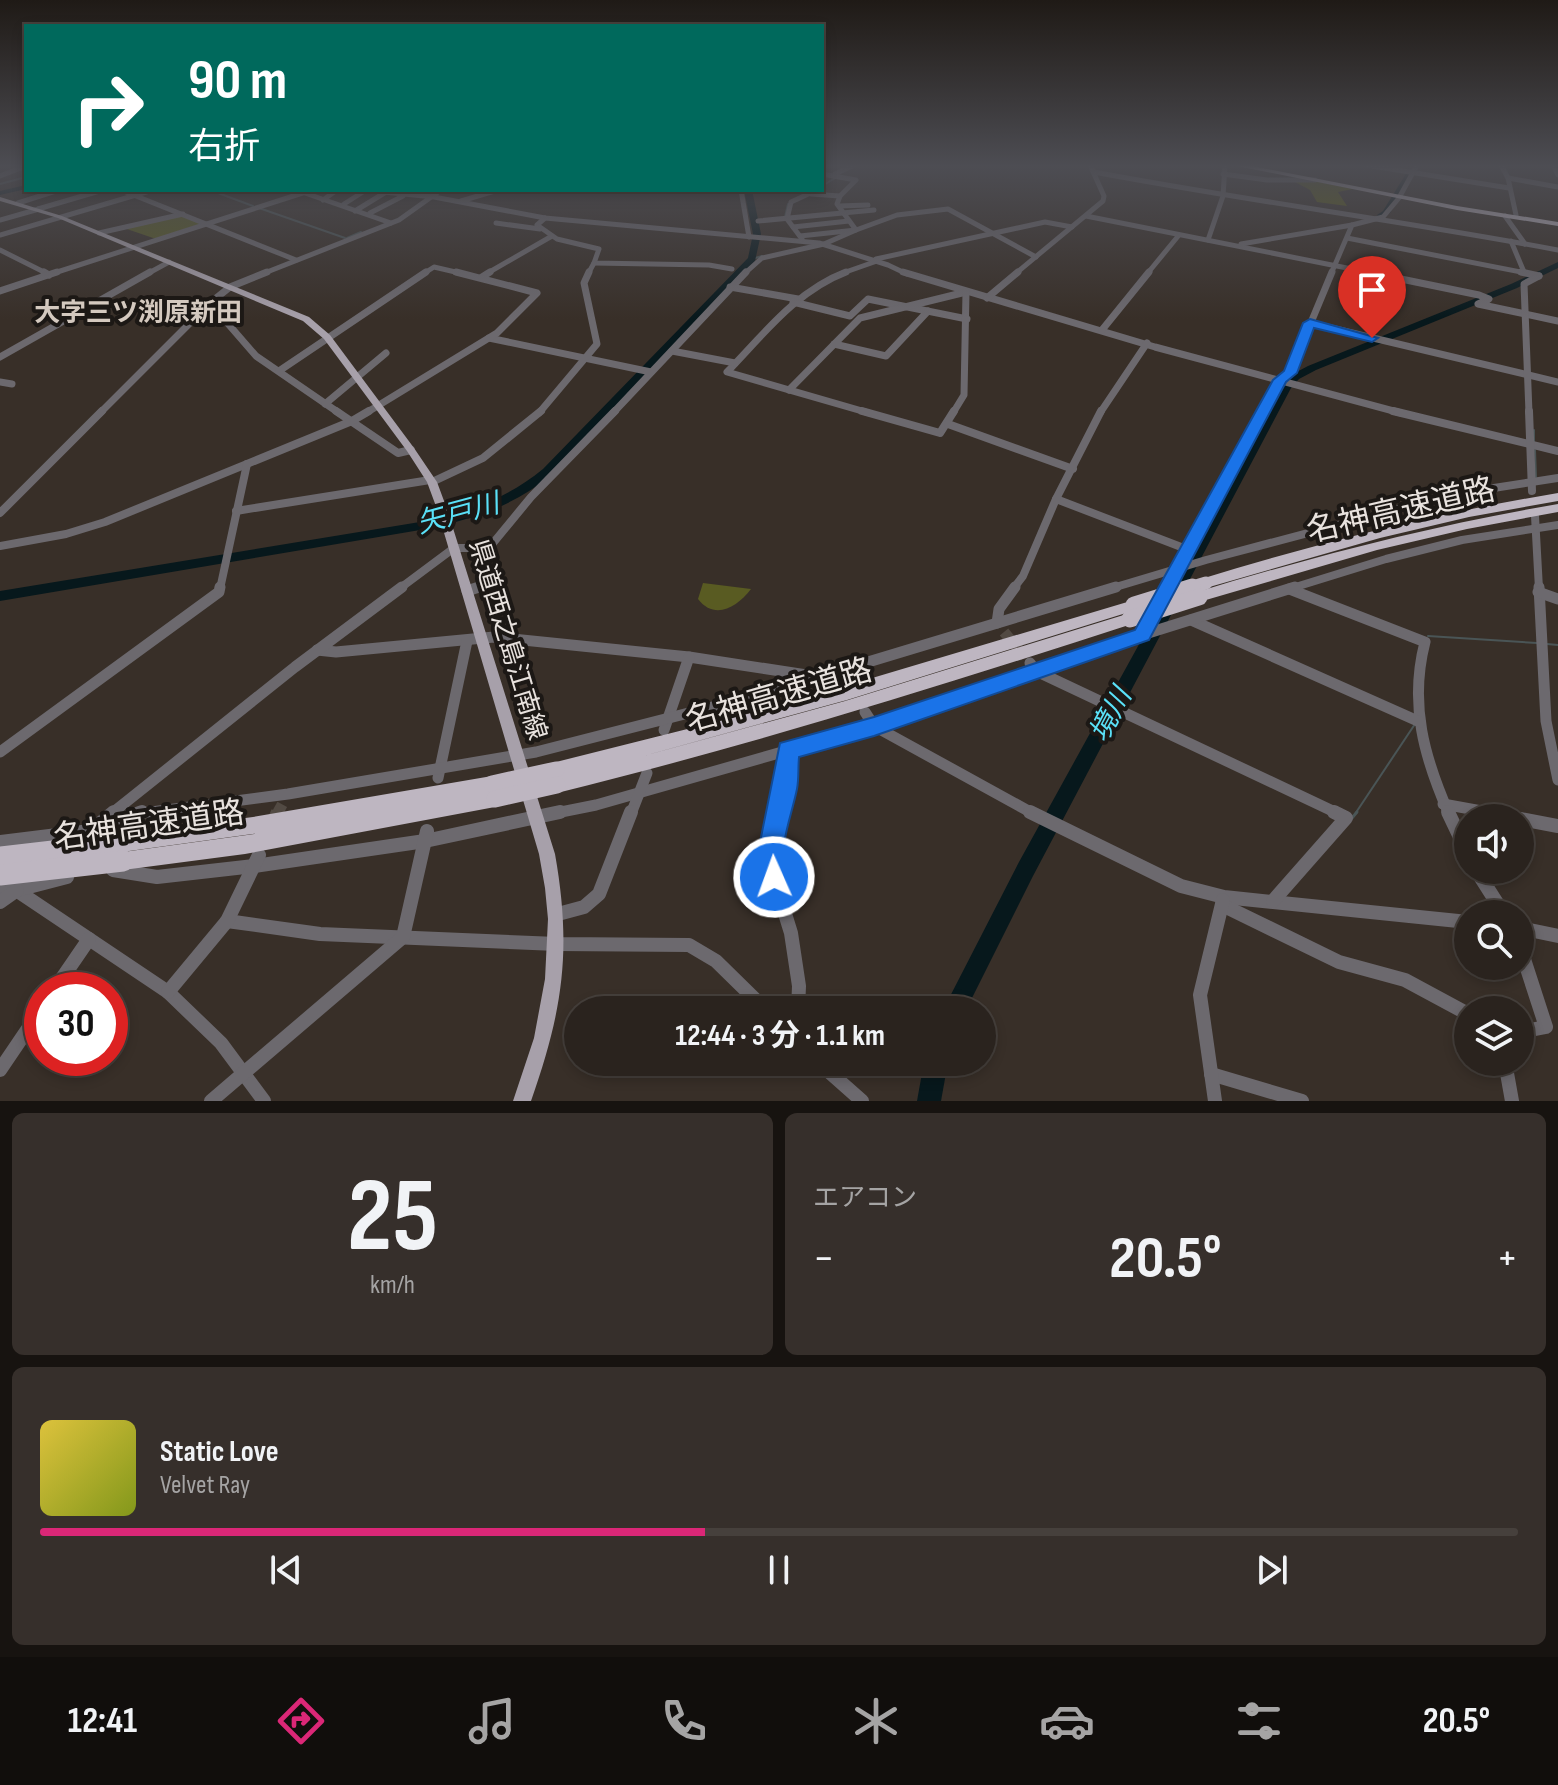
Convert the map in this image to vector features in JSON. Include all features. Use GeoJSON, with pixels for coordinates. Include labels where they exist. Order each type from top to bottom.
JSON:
{"type":"FeatureCollection","features":[{"type":"Feature","properties":{"kind":"highway"},"geometry":{"type":"LineString","coordinates":[[1508,216],[1558,223]]}},
{"type":"Feature","properties":{"kind":"highway"},"geometry":{"type":"LineString","coordinates":[[1523,216],[1558,223]]}},
{"type":"Feature","properties":{"kind":"highway","name":"名神高速道路"},"geometry":{"type":"LineString","coordinates":[[0,857],[245,845],[493,792],[851,708],[1132,612],[1313,556],[1558,497]]}},
{"type":"Feature","properties":{"kind":"highway","name":"名神高速道路"},"geometry":{"type":"LineString","coordinates":[[1441,524],[1558,508]]}},
{"type":"Feature","properties":{"kind":"highway","name":"名神高速道路"},"geometry":{"type":"LineString","coordinates":[[0,877],[122,852]]}},
{"type":"Feature","properties":{"kind":"main road","name":"県道西之島江南線"},"geometry":{"type":"LineString","coordinates":[[60,217],[306,319],[327,337],[431,481],[467,591],[474,640],[517,755],[547,854],[558,914],[548,1017],[522,1101]]}},
{"type":"Feature","properties":{"kind":"street"},"geometry":{"type":"LineString","coordinates":[[99,233],[172,216]]}},
{"type":"Feature","properties":{"kind":"street"},"geometry":{"type":"LineString","coordinates":[[189,216],[296,260]]}},
{"type":"Feature","properties":{"kind":"street"},"geometry":{"type":"LineString","coordinates":[[0,291],[225,216]]}},
{"type":"Feature","properties":{"kind":"street"},"geometry":{"type":"LineString","coordinates":[[372,216],[391,223]]}},
{"type":"Feature","properties":{"kind":"street"},"geometry":{"type":"LineString","coordinates":[[2,507],[230,287],[402,216]]}},
{"type":"Feature","properties":{"kind":"street"},"geometry":{"type":"LineString","coordinates":[[536,216],[824,244],[875,260],[914,278],[1459,429],[1558,451]]}},
{"type":"Feature","properties":{"kind":"street"},"geometry":{"type":"LineString","coordinates":[[745,216],[755,237]]}},
{"type":"Feature","properties":{"kind":"street"},"geometry":{"type":"LineString","coordinates":[[758,221],[811,216]]}},
{"type":"Feature","properties":{"kind":"street"},"geometry":{"type":"LineString","coordinates":[[846,216],[856,230]]}},
{"type":"Feature","properties":{"kind":"street"},"geometry":{"type":"LineString","coordinates":[[467,591],[479,588],[489,548],[531,497],[730,287],[762,258],[824,244],[893,216]]}},
{"type":"Feature","properties":{"kind":"street"},"geometry":{"type":"LineString","coordinates":[[961,216],[1036,257]]}},
{"type":"Feature","properties":{"kind":"street"},"geometry":{"type":"LineString","coordinates":[[987,298],[1086,216]]}},
{"type":"Feature","properties":{"kind":"street"},"geometry":{"type":"LineString","coordinates":[[1088,216],[1479,295],[1489,299],[1478,304],[1558,321]]}},
{"type":"Feature","properties":{"kind":"street"},"geometry":{"type":"LineString","coordinates":[[1208,240],[1216,216]]}},
{"type":"Feature","properties":{"kind":"street"},"geometry":{"type":"LineString","coordinates":[[1378,216],[1558,250]]}},
{"type":"Feature","properties":{"kind":"street"},"geometry":{"type":"LineString","coordinates":[[1505,216],[1525,244]]}},
{"type":"Feature","properties":{"kind":"street"},"geometry":{"type":"LineString","coordinates":[[0,235],[60,217]]}},
{"type":"Feature","properties":{"kind":"street"},"geometry":{"type":"LineString","coordinates":[[1235,245],[1383,217]]}},
{"type":"Feature","properties":{"kind":"street"},"geometry":{"type":"LineString","coordinates":[[540,229],[537,225],[545,218]]}},
{"type":"Feature","properties":{"kind":"street"},"geometry":{"type":"LineString","coordinates":[[786,219],[801,240]]}},
{"type":"Feature","properties":{"kind":"street"},"geometry":{"type":"LineString","coordinates":[[793,227],[849,221]]}},
{"type":"Feature","properties":{"kind":"street"},"geometry":{"type":"LineString","coordinates":[[966,292],[964,395],[940,433],[727,372],[796,300],[828,279],[875,260],[1045,222],[1072,227]]}},
{"type":"Feature","properties":{"kind":"street"},"geometry":{"type":"LineString","coordinates":[[236,511],[431,481],[468,467],[516,437],[585,359],[597,339],[584,283],[599,249],[552,236],[540,229],[496,223]]}},
{"type":"Feature","properties":{"kind":"street"},"geometry":{"type":"LineString","coordinates":[[1142,635],[1280,380],[1290,373],[1352,225]]}},
{"type":"Feature","properties":{"kind":"street"},"geometry":{"type":"LineString","coordinates":[[801,240],[856,230]]}},
{"type":"Feature","properties":{"kind":"street"},"geometry":{"type":"LineString","coordinates":[[1102,330],[1179,235]]}},
{"type":"Feature","properties":{"kind":"street"},"geometry":{"type":"LineString","coordinates":[[482,277],[552,236]]}},
{"type":"Feature","properties":{"kind":"street"},"geometry":{"type":"LineString","coordinates":[[1347,238],[1536,275],[1524,284],[1531,487]]}},
{"type":"Feature","properties":{"kind":"street"},"geometry":{"type":"LineString","coordinates":[[1511,241],[1524,272]]}},
{"type":"Feature","properties":{"kind":"street"},"geometry":{"type":"LineString","coordinates":[[0,250],[49,275]]}},
{"type":"Feature","properties":{"kind":"street"},"geometry":{"type":"LineString","coordinates":[[0,357],[169,262]]}},
{"type":"Feature","properties":{"kind":"street"},"geometry":{"type":"LineString","coordinates":[[594,263],[709,265],[732,269]]}},
{"type":"Feature","properties":{"kind":"street"},"geometry":{"type":"LineString","coordinates":[[0,546],[66,534],[105,522],[352,421],[489,338],[537,293],[434,267],[279,371]]}},
{"type":"Feature","properties":{"kind":"street"},"geometry":{"type":"LineString","coordinates":[[730,287],[796,300],[850,316],[868,299],[967,319]]}},
{"type":"Feature","properties":{"kind":"street"},"geometry":{"type":"LineString","coordinates":[[789,390],[860,318],[966,292]]}},
{"type":"Feature","properties":{"kind":"street"},"geometry":{"type":"LineString","coordinates":[[210,303],[256,356],[398,453],[411,450]]}},
{"type":"Feature","properties":{"kind":"street"},"geometry":{"type":"LineString","coordinates":[[834,344],[886,356],[928,311]]}},
{"type":"Feature","properties":{"kind":"street"},"geometry":{"type":"LineString","coordinates":[[1310,323],[1558,382]]}},
{"type":"Feature","properties":{"kind":"street"},"geometry":{"type":"LineString","coordinates":[[489,338],[650,372]]}},
{"type":"Feature","properties":{"kind":"street"},"geometry":{"type":"LineString","coordinates":[[1000,628],[999,609],[1023,576],[1056,499],[1105,403],[1147,343]]}},
{"type":"Feature","properties":{"kind":"street"},"geometry":{"type":"LineString","coordinates":[[672,351],[735,363]]}},
{"type":"Feature","properties":{"kind":"street"},"geometry":{"type":"LineString","coordinates":[[325,404],[386,353]]}},
{"type":"Feature","properties":{"kind":"street"},"geometry":{"type":"LineString","coordinates":[[0,382],[12,384]]}},
{"type":"Feature","properties":{"kind":"street"},"geometry":{"type":"LineString","coordinates":[[948,424],[1073,469]]}},
{"type":"Feature","properties":{"kind":"street"},"geometry":{"type":"LineString","coordinates":[[0,752],[219,592],[247,464]]}},
{"type":"Feature","properties":{"kind":"street"},"geometry":{"type":"LineString","coordinates":[[0,842],[90,831],[146,811],[285,798],[439,773],[517,755],[759,695],[816,676],[1000,628],[1206,560],[1455,494],[1531,487],[1558,478]]}},
{"type":"Feature","properties":{"kind":"street"},"geometry":{"type":"LineString","coordinates":[[1056,499],[1189,550]]}},
{"type":"Feature","properties":{"kind":"street"},"geometry":{"type":"LineString","coordinates":[[1535,516],[1546,721],[1558,780]]}},
{"type":"Feature","properties":{"kind":"street"},"geometry":{"type":"LineString","coordinates":[[0,891],[114,870],[157,877],[536,818],[638,795],[874,726],[1033,667],[1418,550],[1558,525]]}},
{"type":"Feature","properties":{"kind":"street"},"geometry":{"type":"LineString","coordinates":[[0,902],[317,650],[454,548],[489,548]]}},
{"type":"Feature","properties":{"kind":"street"},"geometry":{"type":"LineString","coordinates":[[1183,623],[1206,560]]}},
{"type":"Feature","properties":{"kind":"street"},"geometry":{"type":"LineString","coordinates":[[1289,589],[1425,642],[1416,681],[1420,722],[1443,804],[1454,826]]}},
{"type":"Feature","properties":{"kind":"street"},"geometry":{"type":"LineString","coordinates":[[1538,592],[1558,599]]}},
{"type":"Feature","properties":{"kind":"street"},"geometry":{"type":"LineString","coordinates":[[1183,623],[1420,722]]}},
{"type":"Feature","properties":{"kind":"street"},"geometry":{"type":"LineString","coordinates":[[317,650],[336,652],[494,637],[689,657],[816,676]]}},
{"type":"Feature","properties":{"kind":"street"},"geometry":{"type":"LineString","coordinates":[[439,773],[474,640]]}},
{"type":"Feature","properties":{"kind":"street"},"geometry":{"type":"LineString","coordinates":[[664,730],[689,657]]}},
{"type":"Feature","properties":{"kind":"street"},"geometry":{"type":"LineString","coordinates":[[1033,667],[1119,712],[1346,818],[1273,901]]}},
{"type":"Feature","properties":{"kind":"street"},"geometry":{"type":"LineString","coordinates":[[844,669],[851,683]]}},
{"type":"Feature","properties":{"kind":"street"},"geometry":{"type":"LineString","coordinates":[[865,712],[874,726],[1057,827],[1181,886],[1223,901],[1339,962],[1405,980],[1454,1006]]}},
{"type":"Feature","properties":{"kind":"street"},"geometry":{"type":"LineString","coordinates":[[788,750],[785,789],[776,816],[769,862],[791,933],[799,996]]}},
{"type":"Feature","properties":{"kind":"street"},"geometry":{"type":"LineString","coordinates":[[558,914],[584,907],[599,894],[647,773]]}},
{"type":"Feature","properties":{"kind":"street"},"geometry":{"type":"LineString","coordinates":[[1443,804],[1454,806]]}},
{"type":"Feature","properties":{"kind":"street"},"geometry":{"type":"LineString","coordinates":[[1534,821],[1558,826]]}},
{"type":"Feature","properties":{"kind":"street"},"geometry":{"type":"LineString","coordinates":[[211,1101],[403,937],[426,836]]}},
{"type":"Feature","properties":{"kind":"street"},"geometry":{"type":"LineString","coordinates":[[168,992],[227,921],[256,860]]}},
{"type":"Feature","properties":{"kind":"street"},"geometry":{"type":"LineString","coordinates":[[0,877],[168,992],[221,1043],[264,1101]]}},
{"type":"Feature","properties":{"kind":"street"},"geometry":{"type":"LineString","coordinates":[[1223,901],[1273,901],[1454,920]]}},
{"type":"Feature","properties":{"kind":"street"},"geometry":{"type":"LineString","coordinates":[[1215,1101],[1200,995],[1223,901]]}},
{"type":"Feature","properties":{"kind":"street"},"geometry":{"type":"LineString","coordinates":[[227,921],[320,934],[557,944],[689,945],[716,961],[752,996]]}},
{"type":"Feature","properties":{"kind":"street"},"geometry":{"type":"LineString","coordinates":[[1534,931],[1558,936]]}},
{"type":"Feature","properties":{"kind":"street"},"geometry":{"type":"LineString","coordinates":[[66,972],[89,939]]}},
{"type":"Feature","properties":{"kind":"street"},"geometry":{"type":"LineString","coordinates":[[1531,980],[1546,1027],[1534,1029]]}},
{"type":"Feature","properties":{"kind":"street"},"geometry":{"type":"LineString","coordinates":[[0,1070],[24,1035]]}},
{"type":"Feature","properties":{"kind":"street"},"geometry":{"type":"LineString","coordinates":[[1211,1074],[1302,1101]]}},
{"type":"Feature","properties":{"kind":"street"},"geometry":{"type":"LineString","coordinates":[[834,1076],[862,1101]]}},
{"type":"Feature","properties":{"kind":"street"},"geometry":{"type":"LineString","coordinates":[[1508,1076],[1512,1101]]}},
{"type":"Feature","properties":{"kind":"shaded area"},"geometry":{"type":"Polygon","coordinates":[[[173,216],[203,223],[156,239],[121,227],[173,216]]]}},
{"type":"Feature","properties":{"kind":"shaded area"},"geometry":{"type":"Polygon","coordinates":[[[703,583],[751,589],[733,606],[711,609],[698,599],[703,583]]]}},
{"type":"Feature","properties":{"kind":"waterway"},"geometry":{"type":"LineString","coordinates":[[283,216],[345,238]]}},
{"type":"Feature","properties":{"kind":"waterway","name":"矢戸川"},"geometry":{"type":"LineString","coordinates":[[0,596],[426,525],[475,513],[505,501],[547,472],[752,259],[757,234],[753,216]]}},
{"type":"Feature","properties":{"kind":"waterway"},"geometry":{"type":"LineString","coordinates":[[347,238],[361,232]]}},
{"type":"Feature","properties":{"kind":"waterway"},"geometry":{"type":"LineString","coordinates":[[752,259],[762,256]]}},
{"type":"Feature","properties":{"kind":"waterway","name":"境川"},"geometry":{"type":"LineString","coordinates":[[961,996],[1026,869],[1286,387],[1295,377],[1312,368],[1558,265]]}},
{"type":"Feature","properties":{"kind":"waterway"},"geometry":{"type":"LineString","coordinates":[[1534,430],[1534,443]]}},
{"type":"Feature","properties":{"kind":"waterway"},"geometry":{"type":"LineString","coordinates":[[1535,450],[1536,477]]}},
{"type":"Feature","properties":{"kind":"waterway"},"geometry":{"type":"LineString","coordinates":[[1428,636],[1537,643]]}},
{"type":"Feature","properties":{"kind":"waterway"},"geometry":{"type":"LineString","coordinates":[[1547,644],[1558,645]]}},
{"type":"Feature","properties":{"kind":"waterway"},"geometry":{"type":"LineString","coordinates":[[1355,814],[1415,724]]}},
{"type":"Feature","properties":{"kind":"waterway"},"geometry":{"type":"LineString","coordinates":[[1352,818],[1357,812]]}},
{"type":"Feature","properties":{"kind":"waterway","name":"境川"},"geometry":{"type":"LineString","coordinates":[[929,1101],[933,1076]]}},
{"type":"Feature","properties":{"kind":"tunnel"},"geometry":{"type":"LineString","coordinates":[[1004,632],[1025,657]]}},
{"type":"Feature","properties":{"kind":"tunnel"},"geometry":{"type":"LineString","coordinates":[[278,813],[283,803]]}},
{"type":"Feature","properties":{"kind":"tunnel"},"geometry":{"type":"LineString","coordinates":[[274,821],[278,813]]}},
{"type":"Feature","properties":{"kind":"district","name":"大字三ツ渕原新田"},"geometry":{"type":"Point","coordinates":[138,313]}},
{"type":"Feature","properties":{"kind":"route"},"geometry":{"type":"LineString","coordinates":[[774,877],[769,862],[776,816],[785,789],[788,750],[874,726],[1142,635],[1280,380],[1290,373],[1310,323],[1372,338]]}}]}
